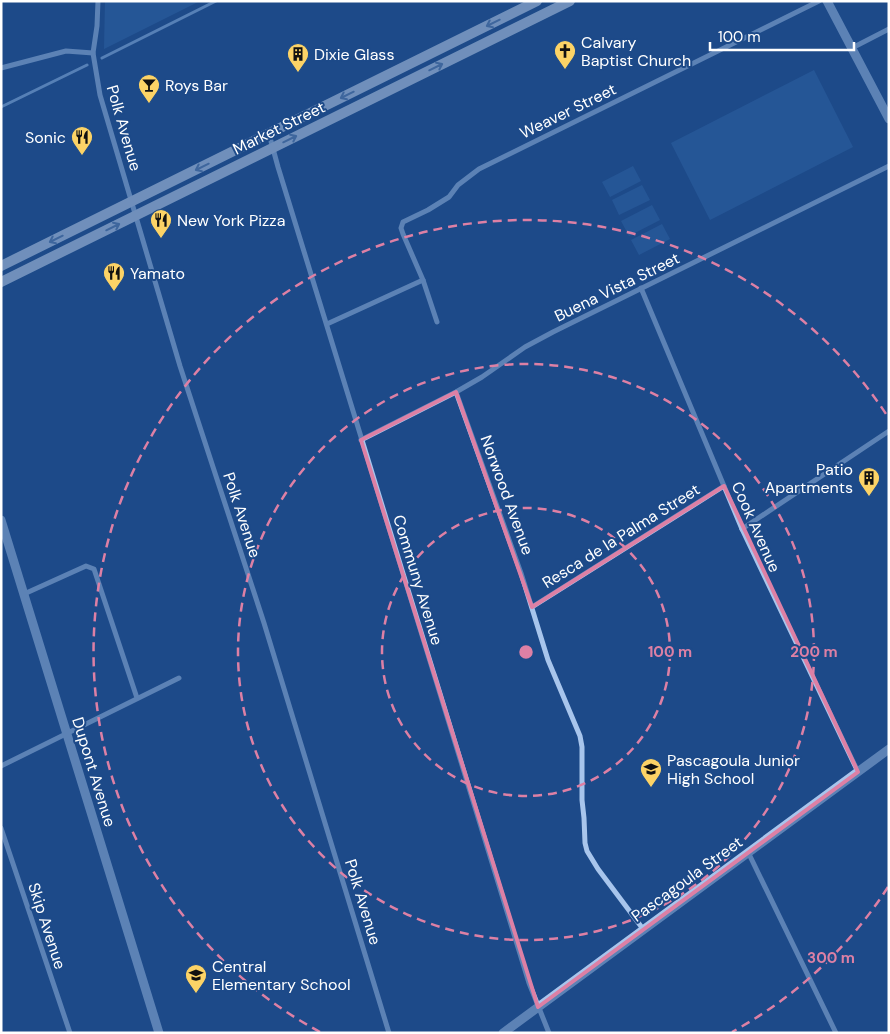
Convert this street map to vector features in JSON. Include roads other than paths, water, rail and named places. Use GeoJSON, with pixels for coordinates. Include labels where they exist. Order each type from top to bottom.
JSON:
{"type":"FeatureCollection","features":[{"type":"Feature","properties":{"kind":"main road","name":"Market Street"},"geometry":{"type":"LineString","coordinates":[[1,266],[537,1]]}},
{"type":"Feature","properties":{"kind":"main road","name":"Market Street"},"geometry":{"type":"LineString","coordinates":[[1,282],[570,1]]}},
{"type":"Feature","properties":{"kind":"street","name":"Polk Avenue"},"geometry":{"type":"LineString","coordinates":[[98,1],[93,53],[100,95],[180,366],[264,623],[389,1033]]}},
{"type":"Feature","properties":{"kind":"street","name":"Weaver Street"},"geometry":{"type":"LineString","coordinates":[[423,280],[402,234],[400,228],[402,222],[449,197],[458,185],[479,169],[819,1]]}},
{"type":"Feature","properties":{"kind":"street"},"geometry":{"type":"LineString","coordinates":[[828,1],[889,119]]}},
{"type":"Feature","properties":{"kind":"street"},"geometry":{"type":"LineString","coordinates":[[852,48],[889,29]]}},
{"type":"Feature","properties":{"kind":"street"},"geometry":{"type":"LineString","coordinates":[[1,68],[66,51],[93,53]]}},
{"type":"Feature","properties":{"kind":"street","name":"Communy Avenue"},"geometry":{"type":"LineString","coordinates":[[269,134],[362,440],[538,1007],[548,1033]]}},
{"type":"Feature","properties":{"kind":"street","name":"Buena Vista Street"},"geometry":{"type":"LineString","coordinates":[[362,440],[456,392],[482,377],[525,347],[889,166]]}},
{"type":"Feature","properties":{"kind":"street"},"geometry":{"type":"LineString","coordinates":[[327,324],[423,280],[437,322]]}},
{"type":"Feature","properties":{"kind":"street","name":"Cook Avenue"},"geometry":{"type":"LineString","coordinates":[[641,288],[742,529],[858,772]]}},
{"type":"Feature","properties":{"kind":"street","name":"Norwood Avenue"},"geometry":{"type":"LineString","coordinates":[[456,392],[532,607],[548,660],[580,736],[582,747],[582,800],[587,851],[598,869],[643,929]]}},
{"type":"Feature","properties":{"kind":"street"},"geometry":{"type":"LineString","coordinates":[[742,529],[889,432]]}},
{"type":"Feature","properties":{"kind":"street","name":"Resca de la Palma Street"},"geometry":{"type":"LineString","coordinates":[[532,607],[724,486]]}},
{"type":"Feature","properties":{"kind":"street","name":"Dupont Avenue"},"geometry":{"type":"LineString","coordinates":[[1,520],[159,1033]]}},
{"type":"Feature","properties":{"kind":"street"},"geometry":{"type":"LineString","coordinates":[[24,594],[86,566],[94,569],[102,588],[137,698]]}},
{"type":"Feature","properties":{"kind":"street"},"geometry":{"type":"LineString","coordinates":[[1,766],[179,678]]}},
{"type":"Feature","properties":{"kind":"street","name":"Pascagoula Street"},"geometry":{"type":"LineString","coordinates":[[503,1033],[889,749]]}},
{"type":"Feature","properties":{"kind":"street","name":"Skip Avenue"},"geometry":{"type":"LineString","coordinates":[[1,828],[70,1033]]}},
{"type":"Feature","properties":{"kind":"street"},"geometry":{"type":"LineString","coordinates":[[748,852],[836,1033]]}},
{"type":"Feature","properties":{"kind":"waterway"},"geometry":{"type":"LineString","coordinates":[[102,58],[216,1]]}},
{"type":"Feature","properties":{"kind":"waterway"},"geometry":{"type":"LineString","coordinates":[[1,107],[87,65]]}},
{"type":"Feature","properties":{"kind":"place","name":"Calvary Baptist Church"},"geometry":{"type":"Point","coordinates":[565,70]}},
{"type":"Feature","properties":{"kind":"place","name":"Dixie Glass"},"geometry":{"type":"Point","coordinates":[298,73]}},
{"type":"Feature","properties":{"kind":"place","name":"Roys Bar"},"geometry":{"type":"Point","coordinates":[149,104]}},
{"type":"Feature","properties":{"kind":"place","name":"Sonic"},"geometry":{"type":"Point","coordinates":[82,156]}},
{"type":"Feature","properties":{"kind":"place","name":"New York Pizza"},"geometry":{"type":"Point","coordinates":[161,239]}},
{"type":"Feature","properties":{"kind":"place","name":"Yamato"},"geometry":{"type":"Point","coordinates":[114,292]}},
{"type":"Feature","properties":{"kind":"place","name":"Patio Apartments"},"geometry":{"type":"Point","coordinates":[869,497]}},
{"type":"Feature","properties":{"kind":"place","name":"Pascagoula Junior High School"},"geometry":{"type":"Point","coordinates":[651,788]}},
{"type":"Feature","properties":{"kind":"place","name":"Central Elementary School"},"geometry":{"type":"Point","coordinates":[196,994]}}]}
